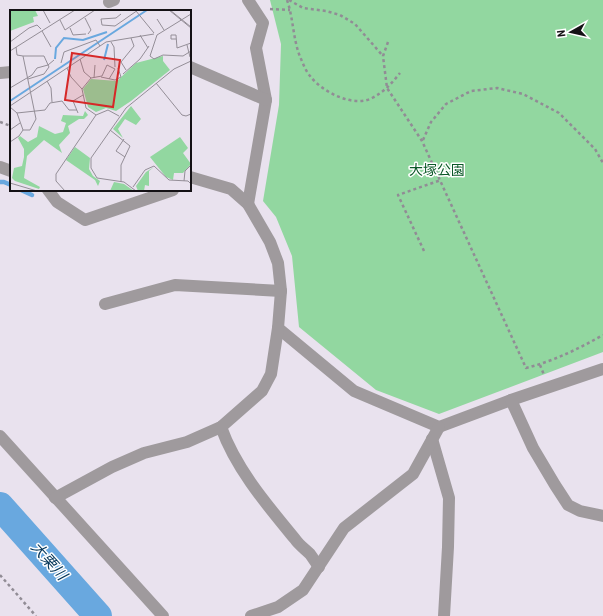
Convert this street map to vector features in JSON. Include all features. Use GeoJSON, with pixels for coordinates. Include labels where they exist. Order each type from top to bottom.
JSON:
{"type":"FeatureCollection","features":[{"type":"Feature","properties":{"kind":"street"},"geometry":{"type":"LineString","coordinates":[[248,0],[263,23],[256,48],[266,100],[248,204]]}},
{"type":"Feature","properties":{"kind":"street"},"geometry":{"type":"LineString","coordinates":[[191,67],[266,100]]}},
{"type":"Feature","properties":{"kind":"street"},"geometry":{"type":"LineString","coordinates":[[0,73],[10,72]]}},
{"type":"Feature","properties":{"kind":"street"},"geometry":{"type":"LineString","coordinates":[[0,167],[10,171]]}},
{"type":"Feature","properties":{"kind":"street"},"geometry":{"type":"LineString","coordinates":[[55,498],[112,467],[144,453],[187,442],[221,427],[262,391],[271,374],[278,328],[281,291],[278,263],[270,242],[248,204],[231,189],[194,180]]}},
{"type":"Feature","properties":{"kind":"street"},"geometry":{"type":"LineString","coordinates":[[49,191],[57,202],[85,220],[170,191]]}},
{"type":"Feature","properties":{"kind":"street"},"geometry":{"type":"LineString","coordinates":[[105,304],[175,285],[281,291]]}},
{"type":"Feature","properties":{"kind":"street"},"geometry":{"type":"LineString","coordinates":[[278,328],[354,391],[439,427]]}},
{"type":"Feature","properties":{"kind":"street"},"geometry":{"type":"LineString","coordinates":[[251,616],[278,607],[303,590],[344,528],[413,474],[439,427],[511,400],[603,369]]}},
{"type":"Feature","properties":{"kind":"street"},"geometry":{"type":"LineString","coordinates":[[511,400],[533,448],[568,505],[580,511],[603,516]]}},
{"type":"Feature","properties":{"kind":"street"},"geometry":{"type":"LineString","coordinates":[[221,427],[226,442],[248,478],[264,501],[298,544],[310,555],[318,567]]}},
{"type":"Feature","properties":{"kind":"street"},"geometry":{"type":"LineString","coordinates":[[0,436],[163,616]]}},
{"type":"Feature","properties":{"kind":"street"},"geometry":{"type":"LineString","coordinates":[[432,439],[449,498],[444,616]]}},
{"type":"Feature","properties":{"kind":"path"},"geometry":{"type":"LineString","coordinates":[[288,0],[303,8],[326,11],[340,15],[355,24],[383,56]]}},
{"type":"Feature","properties":{"kind":"path"},"geometry":{"type":"LineString","coordinates":[[288,0],[299,52],[309,76],[323,89],[344,99],[359,101],[371,98],[387,88],[400,73]]}},
{"type":"Feature","properties":{"kind":"path"},"geometry":{"type":"LineString","coordinates":[[388,42],[383,56],[387,88],[422,141],[526,368],[572,352],[603,335]]}},
{"type":"Feature","properties":{"kind":"path"},"geometry":{"type":"LineString","coordinates":[[422,141],[431,122],[446,104],[472,91],[497,88],[523,94],[559,113],[596,149],[603,163]]}},
{"type":"Feature","properties":{"kind":"path"},"geometry":{"type":"LineString","coordinates":[[0,122],[10,126]]}},
{"type":"Feature","properties":{"kind":"path"},"geometry":{"type":"LineString","coordinates":[[424,251],[398,195],[441,180]]}},
{"type":"Feature","properties":{"kind":"path"},"geometry":{"type":"LineString","coordinates":[[0,575],[36,616]]}},
{"type":"Feature","properties":{"kind":"green space","name":"大塚公園"},"geometry":{"type":"Polygon","coordinates":[[[270,0],[603,0],[603,352],[439,414],[376,390],[299,327],[292,256],[276,217],[263,201],[279,105],[281,44],[270,0]]]}},
{"type":"Feature","properties":{"kind":"waterway"},"geometry":{"type":"LineString","coordinates":[[0,182],[10,185]]}},
{"type":"Feature","properties":{"kind":"waterway"},"geometry":{"type":"LineString","coordinates":[[23,191],[32,195]]}},
{"type":"Feature","properties":{"kind":"waterway","name":"大栗川"},"geometry":{"type":"LineString","coordinates":[[0,506],[98,616]]}}]}
